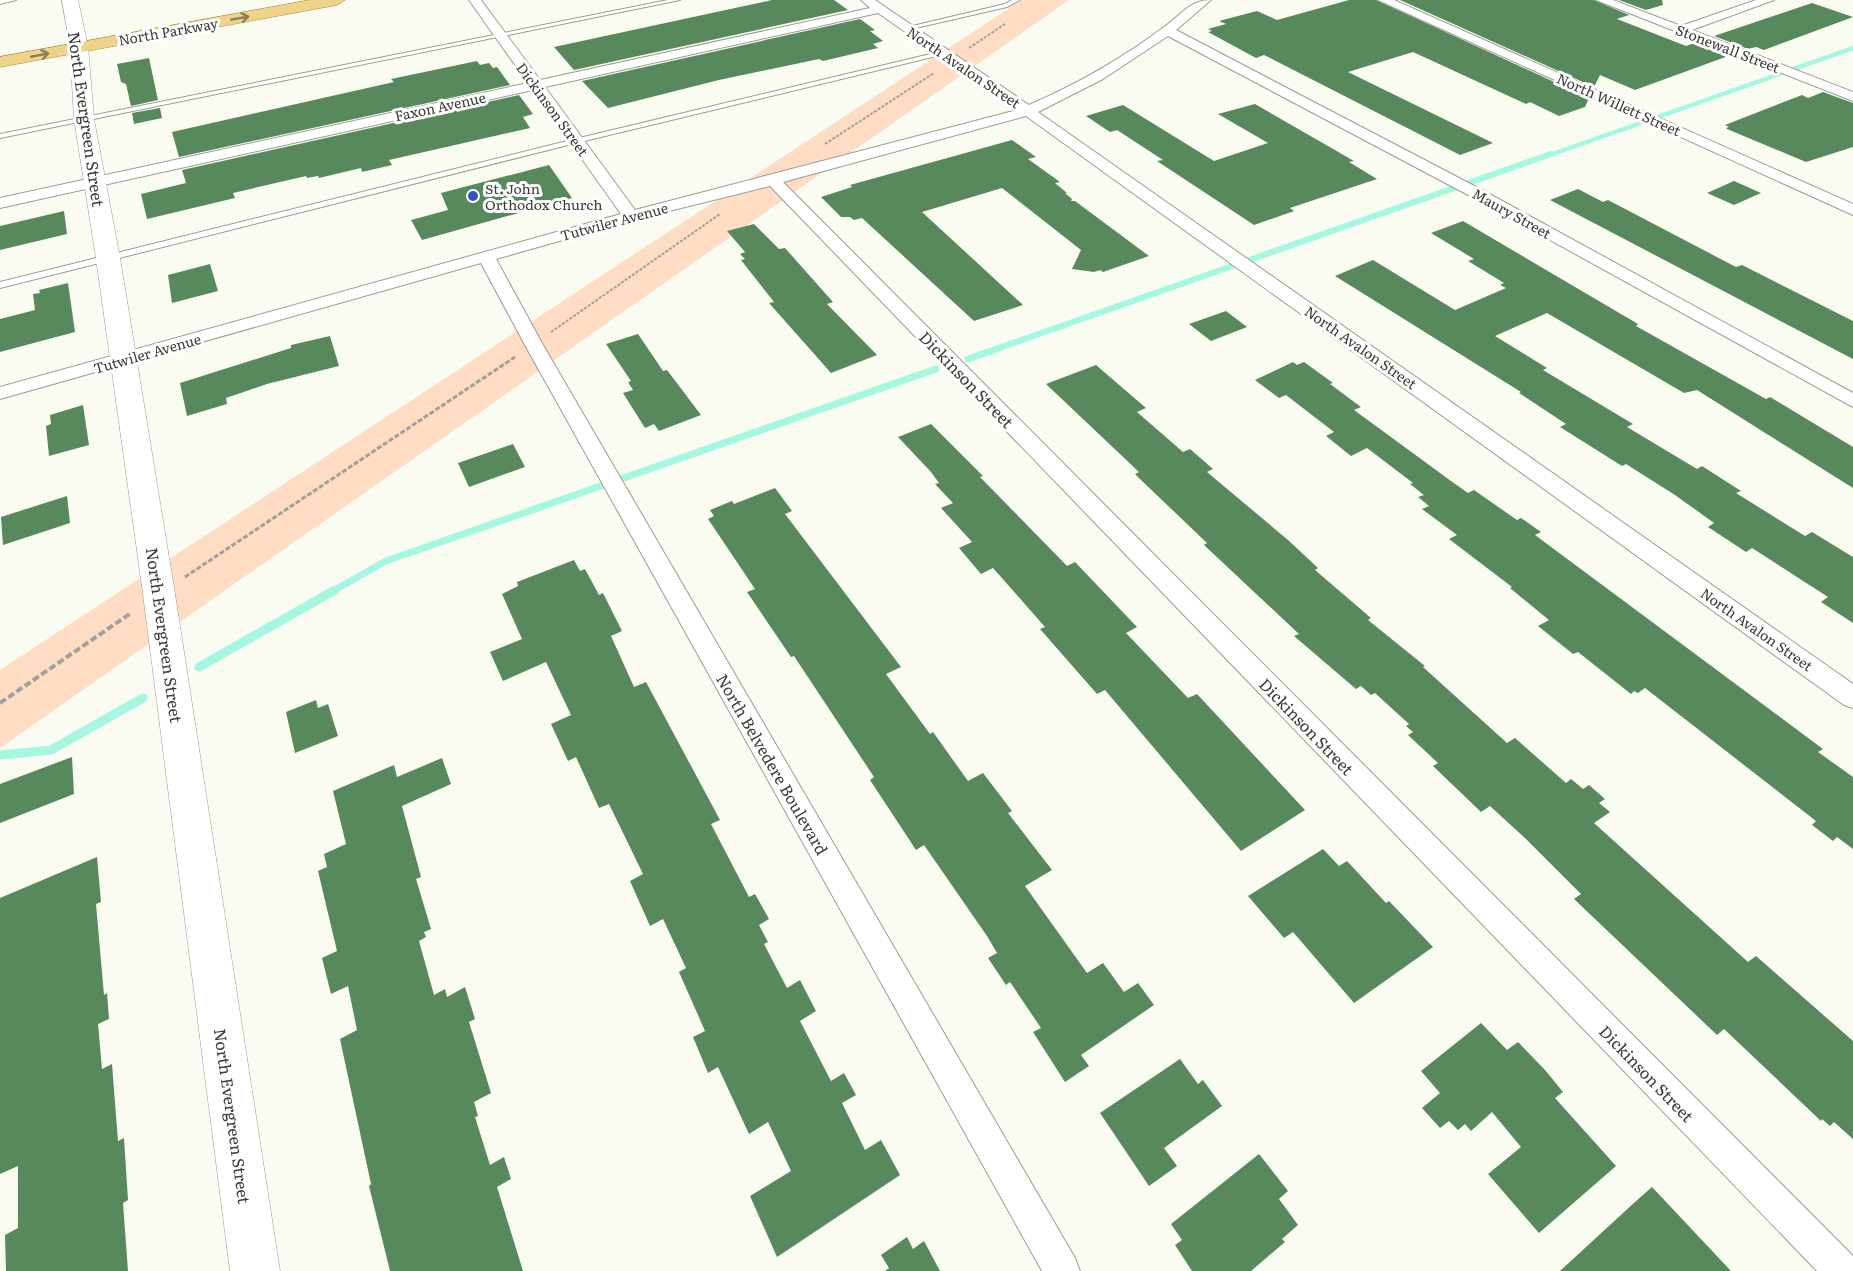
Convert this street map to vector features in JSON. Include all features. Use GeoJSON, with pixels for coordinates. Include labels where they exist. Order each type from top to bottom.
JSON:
{"type":"FeatureCollection","features":[{"type":"Feature","properties":{"kind":"main road","name":"North Parkway"},"geometry":{"type":"LineString","coordinates":[[0,62],[77,40],[262,0]]}},
{"type":"Feature","properties":{"kind":"main road","name":"North Parkway"},"geometry":{"type":"LineString","coordinates":[[0,47],[77,40],[337,0]]}},
{"type":"Feature","properties":{"kind":"street","name":"North Evergreen Street"},"geometry":{"type":"LineString","coordinates":[[70,0],[77,40],[84,119],[108,258],[159,594],[255,1271]]}},
{"type":"Feature","properties":{"kind":"street","name":"Dickinson Street"},"geometry":{"type":"LineString","coordinates":[[476,0],[631,216]]}},
{"type":"Feature","properties":{"kind":"street","name":"North Avalon Street"},"geometry":{"type":"LineString","coordinates":[[867,0],[1256,272],[1853,698]]}},
{"type":"Feature","properties":{"kind":"street","name":"Tutwiler Avenue"},"geometry":{"type":"LineString","coordinates":[[0,393],[631,216],[1028,111],[1066,95],[1106,74],[1169,31],[1205,0]]}},
{"type":"Feature","properties":{"kind":"street","name":"North Willett Street"},"geometry":{"type":"LineString","coordinates":[[1384,0],[1853,210]]}},
{"type":"Feature","properties":{"kind":"street","name":"Stonewall Street"},"geometry":{"type":"LineString","coordinates":[[1602,0],[1853,97]]}},
{"type":"Feature","properties":{"kind":"street"},"geometry":{"type":"LineString","coordinates":[[1681,30],[1768,0]]}},
{"type":"Feature","properties":{"kind":"street","name":"Faxon Avenue"},"geometry":{"type":"LineString","coordinates":[[0,202],[880,9]]}},
{"type":"Feature","properties":{"kind":"street","name":"Maury Street"},"geometry":{"type":"LineString","coordinates":[[1169,31],[1478,194],[1853,401]]}},
{"type":"Feature","properties":{"kind":"street","name":"Dickinson Street"},"geometry":{"type":"LineString","coordinates":[[773,180],[1842,1271]]}},
{"type":"Feature","properties":{"kind":"street","name":"North Belvedere Boulevard"},"geometry":{"type":"LineString","coordinates":[[486,256],[534,345],[1062,1271]]}},
{"type":"Feature","properties":{"kind":"lane"},"geometry":{"type":"LineString","coordinates":[[0,2],[13,0]]}},
{"type":"Feature","properties":{"kind":"lane"},"geometry":{"type":"LineString","coordinates":[[0,136],[678,0]]}},
{"type":"Feature","properties":{"kind":"lane"},"geometry":{"type":"LineString","coordinates":[[908,28],[1007,5],[1017,0]]}},
{"type":"Feature","properties":{"kind":"lane"},"geometry":{"type":"LineString","coordinates":[[0,285],[575,141],[943,53]]}},
{"type":"Feature","properties":{"kind":"path"},"geometry":{"type":"LineString","coordinates":[[968,49],[1014,18]]}},
{"type":"Feature","properties":{"kind":"path"},"geometry":{"type":"LineString","coordinates":[[825,143],[940,69]]}},
{"type":"Feature","properties":{"kind":"path"},"geometry":{"type":"LineString","coordinates":[[549,334],[725,210]]}},
{"type":"Feature","properties":{"kind":"path"},"geometry":{"type":"LineString","coordinates":[[189,574],[518,355]]}},
{"type":"Feature","properties":{"kind":"path"},"geometry":{"type":"LineString","coordinates":[[0,703],[129,615]]}},
{"type":"Feature","properties":{"kind":"shaded area"},"geometry":{"type":"Polygon","coordinates":[[[1022,0],[1069,0],[0,748],[0,670],[1022,0]]]}},
{"type":"Feature","properties":{"kind":"building"},"geometry":{"type":"Polygon","coordinates":[[[772,0],[834,0],[848,10],[574,70],[554,47],[772,0]]]}},
{"type":"Feature","properties":{"kind":"building"},"geometry":{"type":"Polygon","coordinates":[[[1349,0],[1376,0],[1589,98],[1585,107],[1559,116],[1530,102],[1526,104],[1413,52],[1348,72],[1493,143],[1460,155],[1264,55],[1256,58],[1208,32],[1212,31],[1208,29],[1226,24],[1219,21],[1257,11],[1277,20],[1349,0]]]}},
{"type":"Feature","properties":{"kind":"building"},"geometry":{"type":"Polygon","coordinates":[[[1400,0],[1594,0],[1629,15],[1617,19],[1686,46],[1697,42],[1731,55],[1635,90],[1600,75],[1594,87],[1400,0]]]}},
{"type":"Feature","properties":{"kind":"building"},"geometry":{"type":"Polygon","coordinates":[[[1619,0],[1662,0],[1663,5],[1646,10],[1619,0]]]}},
{"type":"Feature","properties":{"kind":"building"},"geometry":{"type":"Polygon","coordinates":[[[1812,3],[1853,17],[1764,50],[1756,47],[1748,49],[1714,36],[1812,3]]]}},
{"type":"Feature","properties":{"kind":"building"},"geometry":{"type":"Polygon","coordinates":[[[860,19],[875,30],[870,31],[883,41],[873,44],[878,48],[823,61],[819,59],[719,80],[608,108],[582,81],[860,19]]]}},
{"type":"Feature","properties":{"kind":"building"},"geometry":{"type":"Polygon","coordinates":[[[149,58],[158,100],[131,106],[126,84],[121,82],[117,64],[149,58]]]}},
{"type":"Feature","properties":{"kind":"building"},"geometry":{"type":"Polygon","coordinates":[[[477,61],[480,65],[489,63],[493,68],[497,67],[510,85],[179,157],[172,132],[394,82],[391,79],[477,61]]]}},
{"type":"Feature","properties":{"kind":"building"},"geometry":{"type":"Polygon","coordinates":[[[1823,92],[1853,103],[1853,147],[1806,162],[1726,128],[1729,127],[1725,125],[1802,95],[1808,98],[1823,92]]]}},
{"type":"Feature","properties":{"kind":"building"},"geometry":{"type":"Polygon","coordinates":[[[519,95],[533,114],[523,117],[530,128],[389,160],[392,165],[362,172],[361,168],[319,178],[318,176],[307,178],[306,176],[233,193],[235,198],[147,219],[141,194],[186,183],[182,170],[519,95]]]}},
{"type":"Feature","properties":{"kind":"building"},"geometry":{"type":"Polygon","coordinates":[[[1255,104],[1354,161],[1349,162],[1377,179],[1290,208],[1294,211],[1254,225],[1157,161],[1163,160],[1117,130],[1110,132],[1086,116],[1123,105],[1214,161],[1268,143],[1218,114],[1255,104]]]}},
{"type":"Feature","properties":{"kind":"building"},"geometry":{"type":"Polygon","coordinates":[[[160,108],[162,118],[134,124],[132,113],[160,108]]]}},
{"type":"Feature","properties":{"kind":"building"},"geometry":{"type":"Polygon","coordinates":[[[1012,140],[1036,157],[1028,159],[1060,182],[1055,183],[1067,193],[1065,193],[1072,199],[1071,201],[1075,201],[1149,256],[1103,272],[1072,269],[1081,250],[1002,188],[922,212],[1023,305],[974,321],[862,218],[854,220],[850,217],[841,217],[821,197],[852,187],[850,185],[1012,140]]]}},
{"type":"Feature","properties":{"kind":"building","name":"St. John Orthodox Church"},"geometry":{"type":"Polygon","coordinates":[[[549,165],[572,198],[422,240],[411,220],[448,210],[441,193],[549,165]]]}},
{"type":"Feature","properties":{"kind":"building"},"geometry":{"type":"Polygon","coordinates":[[[1734,181],[1761,193],[1734,205],[1707,193],[1734,181]]]}},
{"type":"Feature","properties":{"kind":"building"},"geometry":{"type":"Polygon","coordinates":[[[1578,189],[1603,202],[1608,200],[1736,267],[1742,265],[1853,321],[1853,359],[1550,200],[1578,189]]]}},
{"type":"Feature","properties":{"kind":"building"},"geometry":{"type":"Polygon","coordinates":[[[64,211],[67,234],[0,250],[0,226],[64,211]]]}},
{"type":"Feature","properties":{"kind":"building"},"geometry":{"type":"Polygon","coordinates":[[[1463,221],[1638,324],[1636,326],[1766,399],[1770,397],[1853,447],[1853,488],[1697,390],[1684,393],[1547,313],[1495,336],[1547,368],[1543,370],[1633,424],[1627,427],[1697,469],[1702,466],[1741,491],[1736,493],[1805,536],[1812,532],[1853,557],[1853,623],[1821,602],[1828,597],[1752,548],[1746,552],[1708,527],[1714,523],[1675,495],[1626,464],[1622,466],[1560,427],[1566,424],[1519,393],[1521,392],[1335,276],[1373,260],[1455,310],[1506,288],[1500,285],[1504,283],[1468,261],[1474,259],[1431,233],[1463,221]]]}},
{"type":"Feature","properties":{"kind":"building"},"geometry":{"type":"Polygon","coordinates":[[[754,224],[779,249],[785,248],[833,302],[827,304],[877,355],[831,373],[769,303],[774,302],[741,260],[745,259],[740,254],[745,252],[727,231],[754,224]]]}},
{"type":"Feature","properties":{"kind":"building"},"geometry":{"type":"Polygon","coordinates":[[[210,264],[218,291],[172,303],[168,275],[210,264]]]}},
{"type":"Feature","properties":{"kind":"building"},"geometry":{"type":"Polygon","coordinates":[[[68,283],[75,332],[0,352],[0,319],[35,310],[33,294],[40,293],[39,290],[68,283]]]}},
{"type":"Feature","properties":{"kind":"building"},"geometry":{"type":"Polygon","coordinates":[[[1226,311],[1247,327],[1211,341],[1189,324],[1226,311]]]}},
{"type":"Feature","properties":{"kind":"building"},"geometry":{"type":"Polygon","coordinates":[[[638,334],[663,371],[667,370],[701,415],[659,431],[654,424],[645,428],[623,393],[633,390],[628,382],[631,381],[606,344],[638,334]]]}},
{"type":"Feature","properties":{"kind":"building"},"geometry":{"type":"Polygon","coordinates":[[[330,336],[339,366],[267,384],[226,398],[227,404],[187,416],[180,383],[291,348],[291,345],[330,336]]]}},
{"type":"Feature","properties":{"kind":"building"},"geometry":{"type":"Polygon","coordinates":[[[1293,362],[1297,365],[1304,362],[1333,383],[1330,384],[1361,407],[1354,410],[1468,493],[1474,490],[1517,520],[1521,518],[1541,532],[1535,535],[1823,749],[1818,752],[1853,777],[1853,849],[1837,837],[1833,841],[1812,825],[1816,821],[1645,688],[1638,693],[1634,691],[1631,694],[1578,652],[1573,654],[1538,626],[1549,620],[1510,588],[1512,587],[1449,539],[1457,535],[1422,509],[1429,506],[1418,497],[1424,495],[1410,484],[1413,483],[1367,448],[1351,456],[1326,436],[1334,432],[1286,395],[1279,398],[1255,380],[1293,362]]]}},
{"type":"Feature","properties":{"kind":"building"},"geometry":{"type":"Polygon","coordinates":[[[1096,365],[1146,408],[1137,412],[1183,452],[1190,449],[1213,469],[1207,472],[1288,540],[1318,568],[1315,570],[1371,618],[1368,620],[1425,666],[1423,667],[1507,743],[1515,738],[1566,783],[1571,779],[1583,789],[1589,785],[1605,799],[1599,803],[1610,812],[1594,823],[1748,962],[1756,956],[1853,1041],[1853,1139],[1834,1122],[1830,1126],[1822,1119],[1821,1121],[1724,1029],[1717,1035],[1574,899],[1581,894],[1526,839],[1490,806],[1481,812],[1433,766],[1438,763],[1408,735],[1413,732],[1406,726],[1409,724],[1375,693],[1371,695],[1361,686],[1356,689],[1294,636],[1299,634],[1204,545],[1207,543],[1135,474],[1139,472],[1046,384],[1096,365]]]}},
{"type":"Feature","properties":{"kind":"building"},"geometry":{"type":"Polygon","coordinates":[[[83,405],[89,445],[49,456],[46,426],[51,424],[50,415],[83,405]]]}},
{"type":"Feature","properties":{"kind":"building"},"geometry":{"type":"Polygon","coordinates":[[[931,424],[1067,566],[1075,562],[1137,627],[1126,633],[1188,698],[1197,694],[1305,810],[1241,851],[1105,690],[1097,694],[1040,629],[1045,627],[993,568],[981,574],[959,548],[972,542],[941,508],[953,503],[935,484],[939,483],[931,472],[898,437],[931,424]]]}},
{"type":"Feature","properties":{"kind":"building"},"geometry":{"type":"Polygon","coordinates":[[[513,444],[525,467],[469,487],[458,463],[513,444]]]}},
{"type":"Feature","properties":{"kind":"building"},"geometry":{"type":"Polygon","coordinates":[[[775,488],[792,511],[785,514],[901,667],[886,674],[930,734],[933,732],[968,781],[983,773],[1012,811],[1008,813],[1052,870],[1025,886],[1087,973],[1103,963],[1124,992],[1138,983],[1154,1005],[1081,1055],[1089,1066],[1065,1082],[1033,1032],[1041,1028],[1010,982],[1006,985],[988,958],[997,953],[987,936],[924,845],[916,850],[870,780],[874,777],[794,656],[791,657],[747,592],[755,589],[708,519],[714,516],[710,510],[732,501],[734,504],[775,488]]]}},
{"type":"Feature","properties":{"kind":"building"},"geometry":{"type":"Polygon","coordinates":[[[67,496],[70,523],[3,545],[1,517],[67,496]]]}},
{"type":"Feature","properties":{"kind":"building"},"geometry":{"type":"Polygon","coordinates":[[[574,560],[580,571],[585,569],[599,595],[603,593],[622,631],[611,636],[634,687],[646,682],[720,820],[711,824],[749,897],[755,894],[769,919],[759,925],[768,942],[764,944],[787,988],[800,980],[816,1011],[800,1021],[831,1081],[844,1073],[856,1095],[842,1103],[865,1150],[881,1140],[900,1175],[777,1257],[750,1196],[791,1171],[768,1122],[749,1134],[718,1067],[708,1073],[693,1037],[705,1031],[679,972],[686,968],[663,919],[650,926],[630,881],[643,874],[609,804],[599,808],[576,757],[568,761],[551,724],[571,715],[546,662],[503,681],[490,652],[522,639],[502,594],[518,586],[517,582],[574,560]]]}},
{"type":"Feature","properties":{"kind":"building"},"geometry":{"type":"Polygon","coordinates":[[[316,700],[318,708],[328,704],[338,736],[295,753],[286,712],[316,700]]]}},
{"type":"Feature","properties":{"kind":"building"},"geometry":{"type":"Polygon","coordinates":[[[72,757],[74,794],[0,823],[0,784],[72,757]]]}},
{"type":"Feature","properties":{"kind":"building"},"geometry":{"type":"Polygon","coordinates":[[[442,758],[451,784],[402,806],[421,877],[416,879],[431,929],[424,932],[426,937],[419,941],[434,995],[445,989],[447,997],[465,987],[475,1019],[469,1022],[491,1093],[474,1102],[478,1116],[475,1117],[490,1165],[504,1157],[511,1179],[497,1187],[523,1271],[390,1271],[369,1186],[371,1184],[340,1039],[357,1030],[348,986],[331,994],[322,958],[337,951],[318,871],[327,867],[324,854],[346,844],[333,791],[394,765],[397,777],[442,758]]]}},
{"type":"Feature","properties":{"kind":"building"},"geometry":{"type":"Polygon","coordinates":[[[1323,849],[1339,866],[1347,861],[1386,903],[1389,901],[1433,947],[1354,1003],[1293,932],[1284,938],[1248,896],[1323,849]]]}},
{"type":"Feature","properties":{"kind":"building"},"geometry":{"type":"Polygon","coordinates":[[[97,857],[101,902],[96,904],[104,995],[107,993],[109,1019],[98,1024],[102,1069],[112,1064],[118,1141],[124,1138],[128,1200],[123,1203],[128,1271],[6,1271],[5,1235],[18,1228],[18,1166],[0,1174],[0,898],[97,857]]]}},
{"type":"Feature","properties":{"kind":"building"},"geometry":{"type":"Polygon","coordinates":[[[1481,1023],[1507,1050],[1518,1042],[1545,1070],[1563,1092],[1555,1098],[1616,1166],[1539,1233],[1488,1174],[1521,1147],[1492,1112],[1471,1131],[1465,1124],[1458,1130],[1449,1121],[1440,1128],[1422,1108],[1440,1093],[1421,1071],[1481,1023]]]}},
{"type":"Feature","properties":{"kind":"building"},"geometry":{"type":"Polygon","coordinates":[[[1180,1059],[1198,1084],[1203,1080],[1222,1106],[1164,1148],[1177,1166],[1149,1186],[1100,1113],[1180,1059]]]}},
{"type":"Feature","properties":{"kind":"building"},"geometry":{"type":"Polygon","coordinates":[[[1259,1154],[1288,1191],[1279,1199],[1298,1225],[1282,1239],[1285,1242],[1251,1271],[1192,1271],[1175,1245],[1182,1240],[1171,1224],[1259,1154]]]}},
{"type":"Feature","properties":{"kind":"building"},"geometry":{"type":"Polygon","coordinates":[[[1652,1187],[1731,1271],[1560,1271],[1635,1202],[1652,1187]]]}},
{"type":"Feature","properties":{"kind":"building"},"geometry":{"type":"Polygon","coordinates":[[[907,1237],[913,1249],[924,1241],[940,1271],[885,1271],[889,1268],[881,1255],[907,1237]]]}},
{"type":"Feature","properties":{"kind":"waterway"},"geometry":{"type":"LineString","coordinates":[[1547,156],[1853,48]]}},
{"type":"Feature","properties":{"kind":"waterway"},"geometry":{"type":"LineString","coordinates":[[996,349],[1551,154]]}},
{"type":"Feature","properties":{"kind":"waterway"},"geometry":{"type":"LineString","coordinates":[[968,359],[1000,348]]}},
{"type":"Feature","properties":{"kind":"waterway"},"geometry":{"type":"LineString","coordinates":[[333,591],[386,561],[936,369]]}},
{"type":"Feature","properties":{"kind":"waterway"},"geometry":{"type":"LineString","coordinates":[[199,667],[335,590]]}},
{"type":"Feature","properties":{"kind":"waterway"},"geometry":{"type":"LineString","coordinates":[[0,755],[51,750],[143,698]]}},
{"type":"Feature","properties":{"kind":"place","name":"St. John Orthodox Church"},"geometry":{"type":"Point","coordinates":[473,196]}}]}
